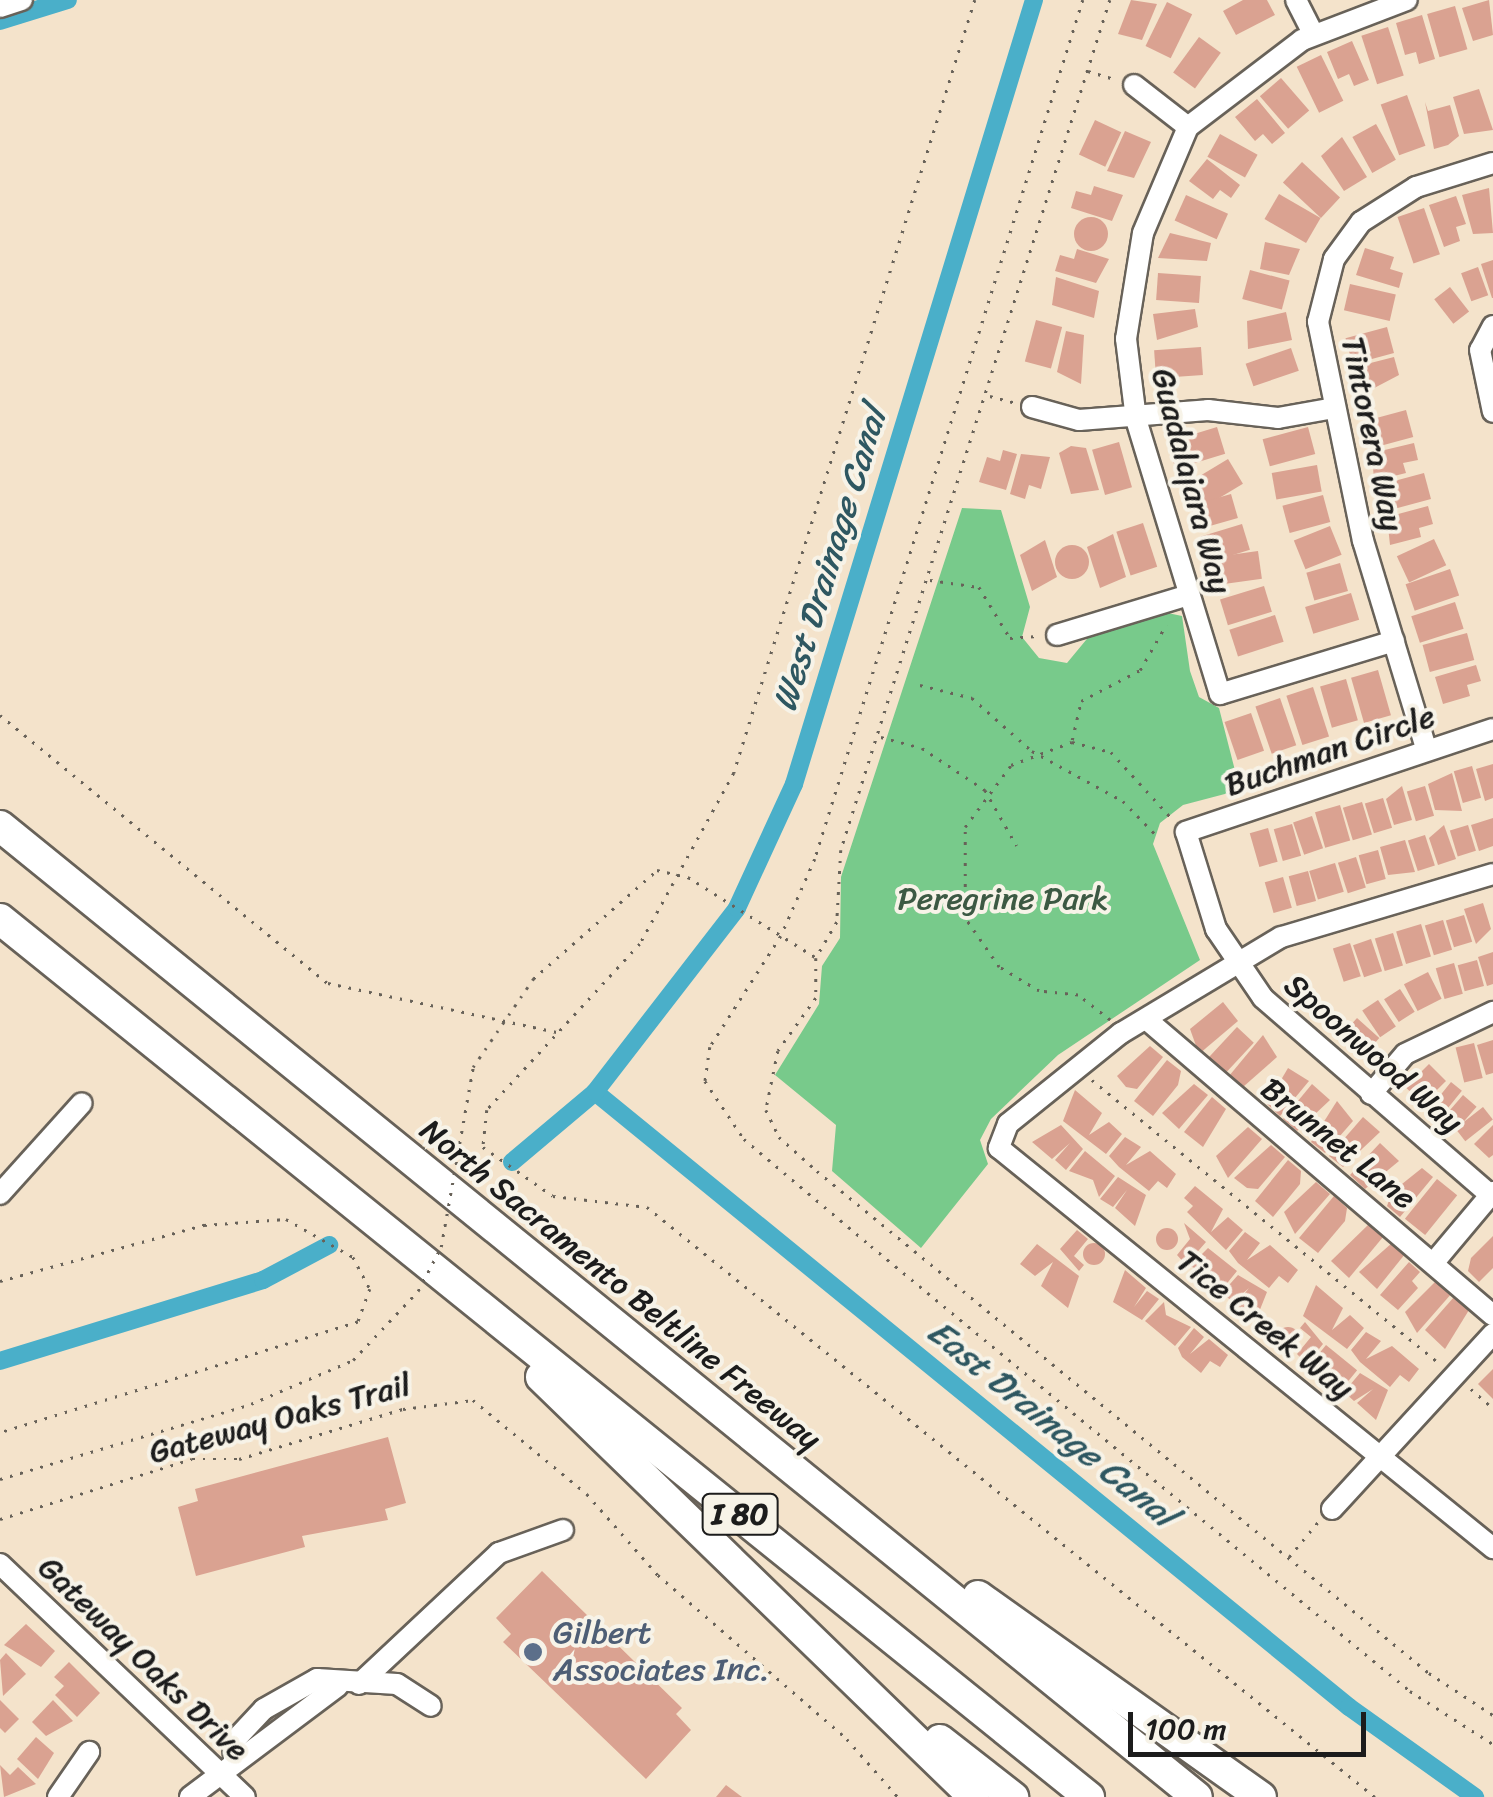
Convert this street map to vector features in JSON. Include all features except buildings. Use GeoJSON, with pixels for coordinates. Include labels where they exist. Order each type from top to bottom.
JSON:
{"type":"FeatureCollection","features":[{"type":"Feature","properties":{"kind":"highway","name":"North Sacramento Beltline Freeway"},"geometry":{"type":"LineString","coordinates":[[0,826],[1197,1797]]}},
{"type":"Feature","properties":{"kind":"highway","name":"I 80"},"geometry":{"type":"LineString","coordinates":[[0,919],[1088,1797]]}},
{"type":"Feature","properties":{"kind":"highway"},"geometry":{"type":"LineString","coordinates":[[391,1233],[974,1797]]}},
{"type":"Feature","properties":{"kind":"highway"},"geometry":{"type":"LineString","coordinates":[[692,1388],[1261,1797]]}},
{"type":"Feature","properties":{"kind":"highway"},"geometry":{"type":"LineString","coordinates":[[827,1652],[1013,1797]]}},
{"type":"Feature","properties":{"kind":"street"},"geometry":{"type":"LineString","coordinates":[[0,7],[22,0]]}},
{"type":"Feature","properties":{"kind":"street"},"geometry":{"type":"LineString","coordinates":[[1296,0],[1313,34]]}},
{"type":"Feature","properties":{"kind":"street"},"geometry":{"type":"LineString","coordinates":[[1134,85],[1188,127],[1313,34],[1406,0]]}},
{"type":"Feature","properties":{"kind":"street","name":"Guadalajara Way"},"geometry":{"type":"LineString","coordinates":[[1188,127],[1134,268],[1126,339],[1136,419],[1220,694],[1394,640]]}},
{"type":"Feature","properties":{"kind":"street","name":"Tintorera Way"},"geometry":{"type":"LineString","coordinates":[[1426,748],[1334,408],[1318,322],[1348,237],[1398,195],[1493,164]]}},
{"type":"Feature","properties":{"kind":"street"},"geometry":{"type":"LineString","coordinates":[[1493,326],[1480,350],[1493,412]]}},
{"type":"Feature","properties":{"kind":"street"},"geometry":{"type":"LineString","coordinates":[[1032,407],[1062,418],[1136,419],[1208,410],[1278,418],[1334,408]]}},
{"type":"Feature","properties":{"kind":"street"},"geometry":{"type":"LineString","coordinates":[[1057,635],[1189,594]]}},
{"type":"Feature","properties":{"kind":"street","name":"Buchman Circle"},"geometry":{"type":"LineString","coordinates":[[1186,832],[1426,748],[1493,729]]}},
{"type":"Feature","properties":{"kind":"street","name":"Spoonwood Way"},"geometry":{"type":"LineString","coordinates":[[1186,832],[1203,898],[1236,962],[1286,1022],[1492,1194]]}},
{"type":"Feature","properties":{"kind":"street"},"geometry":{"type":"LineString","coordinates":[[1121,1033],[1281,936],[1493,874]]}},
{"type":"Feature","properties":{"kind":"street"},"geometry":{"type":"LineString","coordinates":[[1371,1094],[1405,1054],[1493,1012]]}},
{"type":"Feature","properties":{"kind":"street","name":"Brunnet Lane"},"geometry":{"type":"LineString","coordinates":[[1146,1019],[1435,1261],[1493,1315]]}},
{"type":"Feature","properties":{"kind":"street","name":"Tice Creek Way"},"geometry":{"type":"LineString","coordinates":[[1121,1033],[1008,1124],[999,1148],[1493,1548]]}},
{"type":"Feature","properties":{"kind":"street"},"geometry":{"type":"LineString","coordinates":[[0,1194],[82,1103]]}},
{"type":"Feature","properties":{"kind":"street"},"geometry":{"type":"LineString","coordinates":[[1435,1261],[1492,1194]]}},
{"type":"Feature","properties":{"kind":"street"},"geometry":{"type":"LineString","coordinates":[[1327,1513],[1376,1454],[1493,1334]]}},
{"type":"Feature","properties":{"kind":"street"},"geometry":{"type":"LineString","coordinates":[[348,1685],[499,1553],[563,1530]]}},
{"type":"Feature","properties":{"kind":"street","name":"Gateway Oaks Drive"},"geometry":{"type":"LineString","coordinates":[[0,1564],[225,1763],[245,1797]]}},
{"type":"Feature","properties":{"kind":"street"},"geometry":{"type":"LineString","coordinates":[[190,1797],[225,1763],[233,1742],[290,1690],[317,1679],[348,1685],[397,1684],[431,1706]]}},
{"type":"Feature","properties":{"kind":"street"},"geometry":{"type":"LineString","coordinates":[[58,1797],[89,1752]]}},
{"type":"Feature","properties":{"kind":"path"},"geometry":{"type":"LineString","coordinates":[[975,0],[734,773],[640,944],[488,1110],[480,1131],[491,1159],[552,1196],[647,1206],[1375,1797]]}},
{"type":"Feature","properties":{"kind":"path"},"geometry":{"type":"LineString","coordinates":[[1082,0],[870,696],[781,936],[710,1047],[704,1080],[719,1112],[1410,1690],[1493,1744]]}},
{"type":"Feature","properties":{"kind":"path"},"geometry":{"type":"LineString","coordinates":[[1110,0],[837,865],[836,930],[816,958],[816,998],[770,1074],[766,1110],[779,1137],[1290,1558],[1493,1715]]}},
{"type":"Feature","properties":{"kind":"path"},"geometry":{"type":"LineString","coordinates":[[1088,72],[1134,85]]}},
{"type":"Feature","properties":{"kind":"path"},"geometry":{"type":"LineString","coordinates":[[987,395],[1032,407]]}},
{"type":"Feature","properties":{"kind":"path"},"geometry":{"type":"LineString","coordinates":[[929,580],[990,594],[1010,638],[1057,635]]}},
{"type":"Feature","properties":{"kind":"path"},"geometry":{"type":"LineString","coordinates":[[1072,742],[1081,701],[1140,670],[1166,624]]}},
{"type":"Feature","properties":{"kind":"path"},"geometry":{"type":"LineString","coordinates":[[920,686],[958,690],[1032,751],[1082,771],[1158,837]]}},
{"type":"Feature","properties":{"kind":"path"},"geometry":{"type":"LineString","coordinates":[[0,715],[313,974],[560,1032]]}},
{"type":"Feature","properties":{"kind":"path"},"geometry":{"type":"LineString","coordinates":[[879,736],[922,748],[985,790],[1017,846]]}},
{"type":"Feature","properties":{"kind":"path"},"geometry":{"type":"LineString","coordinates":[[1121,1033],[1098,1006],[1040,990],[999,967],[965,918],[965,828],[985,790],[1032,751],[1072,742],[1111,752],[1186,832]]}},
{"type":"Feature","properties":{"kind":"path"},"geometry":{"type":"LineString","coordinates":[[0,1478],[251,1404],[353,1360],[418,1291],[441,1247],[474,1067],[533,979],[640,878],[681,874],[688,877],[816,958]]}},
{"type":"Feature","properties":{"kind":"path"},"geometry":{"type":"LineString","coordinates":[[1084,1073],[1442,1365]]}},
{"type":"Feature","properties":{"kind":"path"},"geometry":{"type":"LineString","coordinates":[[0,1281],[204,1225],[286,1219],[352,1256],[370,1289],[358,1322],[0,1433]]}},
{"type":"Feature","properties":{"kind":"path"},"geometry":{"type":"LineString","coordinates":[[1462,1382],[1493,1408]]}},
{"type":"Feature","properties":{"kind":"path","name":"Gateway Oaks Trail"},"geometry":{"type":"LineString","coordinates":[[0,1518],[192,1458],[240,1460],[404,1409],[473,1400],[587,1494],[658,1576],[847,1739],[898,1797]]}},
{"type":"Feature","properties":{"kind":"path"},"geometry":{"type":"LineString","coordinates":[[1290,1558],[1327,1513]]}},
{"type":"Feature","properties":{"kind":"green space","name":"Peregrine Park"},"geometry":{"type":"Polygon","coordinates":[[[962,508],[1001,510],[1030,607],[1022,637],[1039,658],[1067,663],[1091,634],[1163,612],[1182,616],[1190,671],[1199,697],[1219,708],[1240,790],[1183,805],[1160,823],[1153,844],[1200,960],[1058,1055],[991,1119],[980,1140],[988,1164],[921,1248],[832,1171],[836,1125],[775,1075],[819,1004],[822,966],[840,938],[841,877],[962,508]]]}},
{"type":"Feature","properties":{"kind":"waterway"},"geometry":{"type":"LineString","coordinates":[[0,21],[68,0]]}},
{"type":"Feature","properties":{"kind":"waterway","name":"West Drainage Canal"},"geometry":{"type":"LineString","coordinates":[[512,1162],[595,1092],[737,908],[794,784],[1034,0]]}},
{"type":"Feature","properties":{"kind":"waterway","name":"East Drainage Canal"},"geometry":{"type":"LineString","coordinates":[[595,1092],[1349,1707],[1475,1797]]}},
{"type":"Feature","properties":{"kind":"waterway"},"geometry":{"type":"LineString","coordinates":[[0,1361],[263,1280],[329,1245]]}},
{"type":"Feature","properties":{"kind":"place","name":"Gilbert Associates Inc."},"geometry":{"type":"Point","coordinates":[533,1652]}}]}
